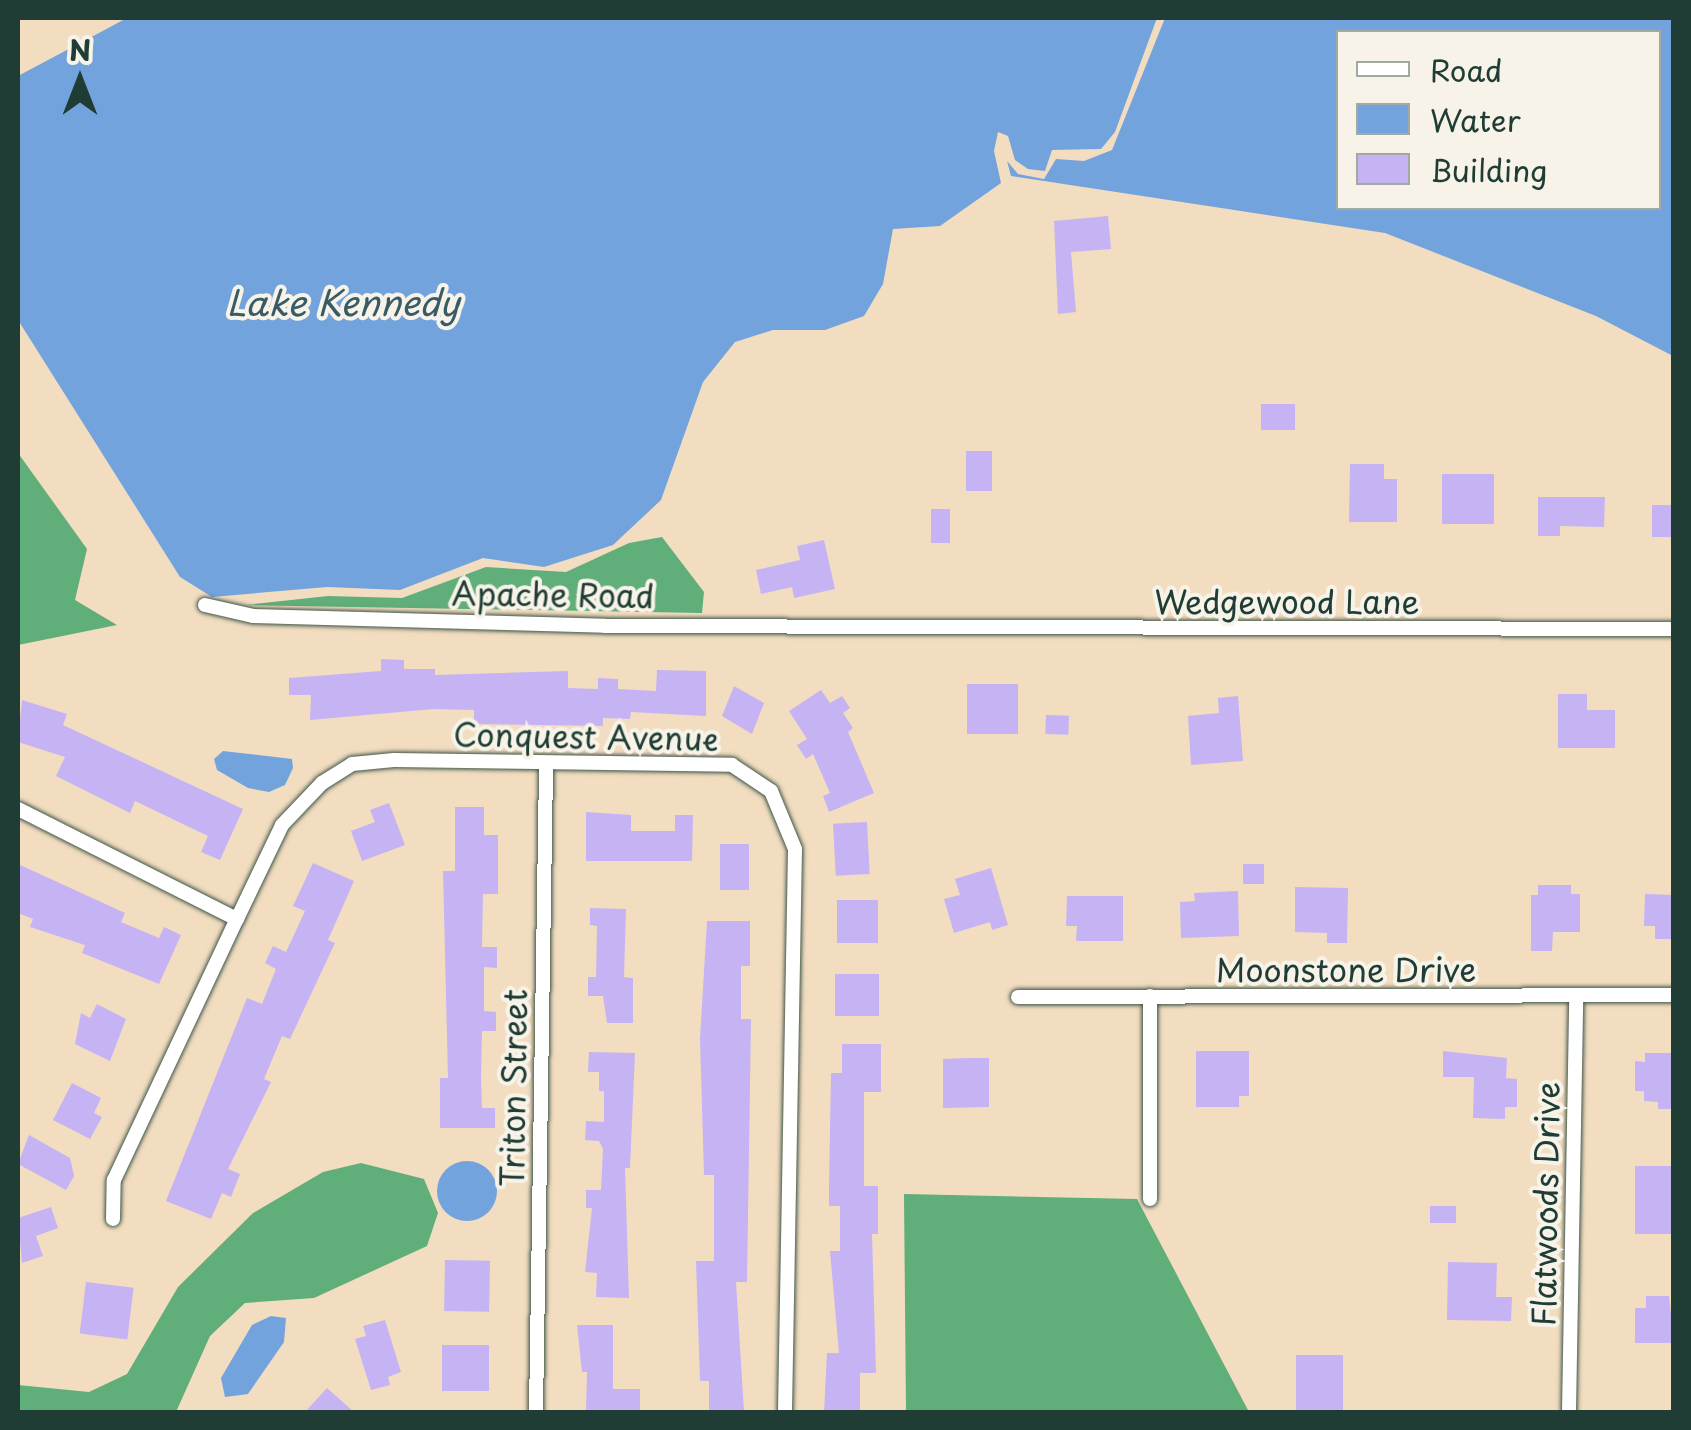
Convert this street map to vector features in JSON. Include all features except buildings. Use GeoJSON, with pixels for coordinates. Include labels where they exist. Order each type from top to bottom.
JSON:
{"type":"FeatureCollection","features":[{"type":"Feature","properties":{"kind":"street","name":"Apache Road"},"geometry":{"type":"LineString","coordinates":[[205,605],[253,616],[323,619],[900,628]]}},
{"type":"Feature","properties":{"kind":"street","name":"Wedgewood Lane"},"geometry":{"type":"LineString","coordinates":[[900,628],[1674,629]]}},
{"type":"Feature","properties":{"kind":"street","name":"Conquest Avenue"},"geometry":{"type":"LineString","coordinates":[[112,1219],[114,1180],[282,825],[322,783],[352,764],[732,765],[771,791],[789,822],[796,849],[785,1412]]}},
{"type":"Feature","properties":{"kind":"street","name":"Triton Street"},"geometry":{"type":"LineString","coordinates":[[536,1412],[546,765]]}},
{"type":"Feature","properties":{"kind":"street"},"geometry":{"type":"LineString","coordinates":[[18,809],[237,919]]}},
{"type":"Feature","properties":{"kind":"street"},"geometry":{"type":"LineString","coordinates":[[1150,996],[1150,1199]]}},
{"type":"Feature","properties":{"kind":"street","name":"Flatwoods Drive"},"geometry":{"type":"LineString","coordinates":[[1569,1412],[1576,996]]}},
{"type":"Feature","properties":{"kind":"street","name":"Moonstone Drive"},"geometry":{"type":"LineString","coordinates":[[1018,997],[1674,996]]}},
{"type":"Feature","properties":{"kind":"green space"},"geometry":{"type":"Polygon","coordinates":[[[18,453],[87,549],[75,600],[117,625],[18,645],[18,453]]]}},
{"type":"Feature","properties":{"kind":"green space"},"geometry":{"type":"Polygon","coordinates":[[[662,537],[704,592],[702,613],[246,605],[328,596],[402,598],[486,567],[566,572],[629,543],[662,537]]]}},
{"type":"Feature","properties":{"kind":"green space"},"geometry":{"type":"Polygon","coordinates":[[[361,1163],[424,1179],[438,1213],[427,1246],[314,1298],[245,1303],[210,1336],[176,1412],[18,1412],[18,1385],[89,1392],[127,1374],[178,1287],[253,1213],[323,1172],[361,1163]]]}},
{"type":"Feature","properties":{"kind":"green space"},"geometry":{"type":"Polygon","coordinates":[[[904,1194],[1137,1199],[1249,1412],[906,1412],[904,1194]]]}},
{"type":"Feature","properties":{"kind":"water","name":"Lake Kennedy"},"geometry":{"type":"Polygon","coordinates":[[[127,18],[1157,18],[1115,132],[1101,149],[1052,150],[1045,171],[1028,169],[1015,160],[1008,136],[998,132],[994,151],[1001,183],[940,226],[893,229],[883,284],[864,316],[825,330],[773,330],[735,342],[703,382],[661,500],[613,545],[544,567],[483,558],[400,590],[327,587],[212,597],[180,577],[18,320],[18,76],[127,18]]]}},
{"type":"Feature","properties":{"kind":"water"},"geometry":{"type":"Polygon","coordinates":[[[1165,18],[1673,18],[1673,356],[1596,316],[1385,233],[1011,176],[1007,161],[1018,174],[1044,179],[1056,159],[1084,161],[1112,150],[1165,18]]]}},
{"type":"Feature","properties":{"kind":"water"},"geometry":{"type":"Polygon","coordinates":[[[223,751],[292,759],[293,768],[285,785],[269,792],[248,788],[217,770],[214,759],[223,751]]]}},
{"type":"Feature","properties":{"kind":"water"},"geometry":{"type":"Polygon","coordinates":[[[467,1161],[488,1170],[497,1191],[488,1212],[467,1221],[446,1212],[437,1191],[446,1170],[467,1161]]]}},
{"type":"Feature","properties":{"kind":"water"},"geometry":{"type":"Polygon","coordinates":[[[271,1316],[286,1318],[284,1342],[248,1394],[225,1397],[221,1378],[252,1325],[271,1316]]]}}]}
